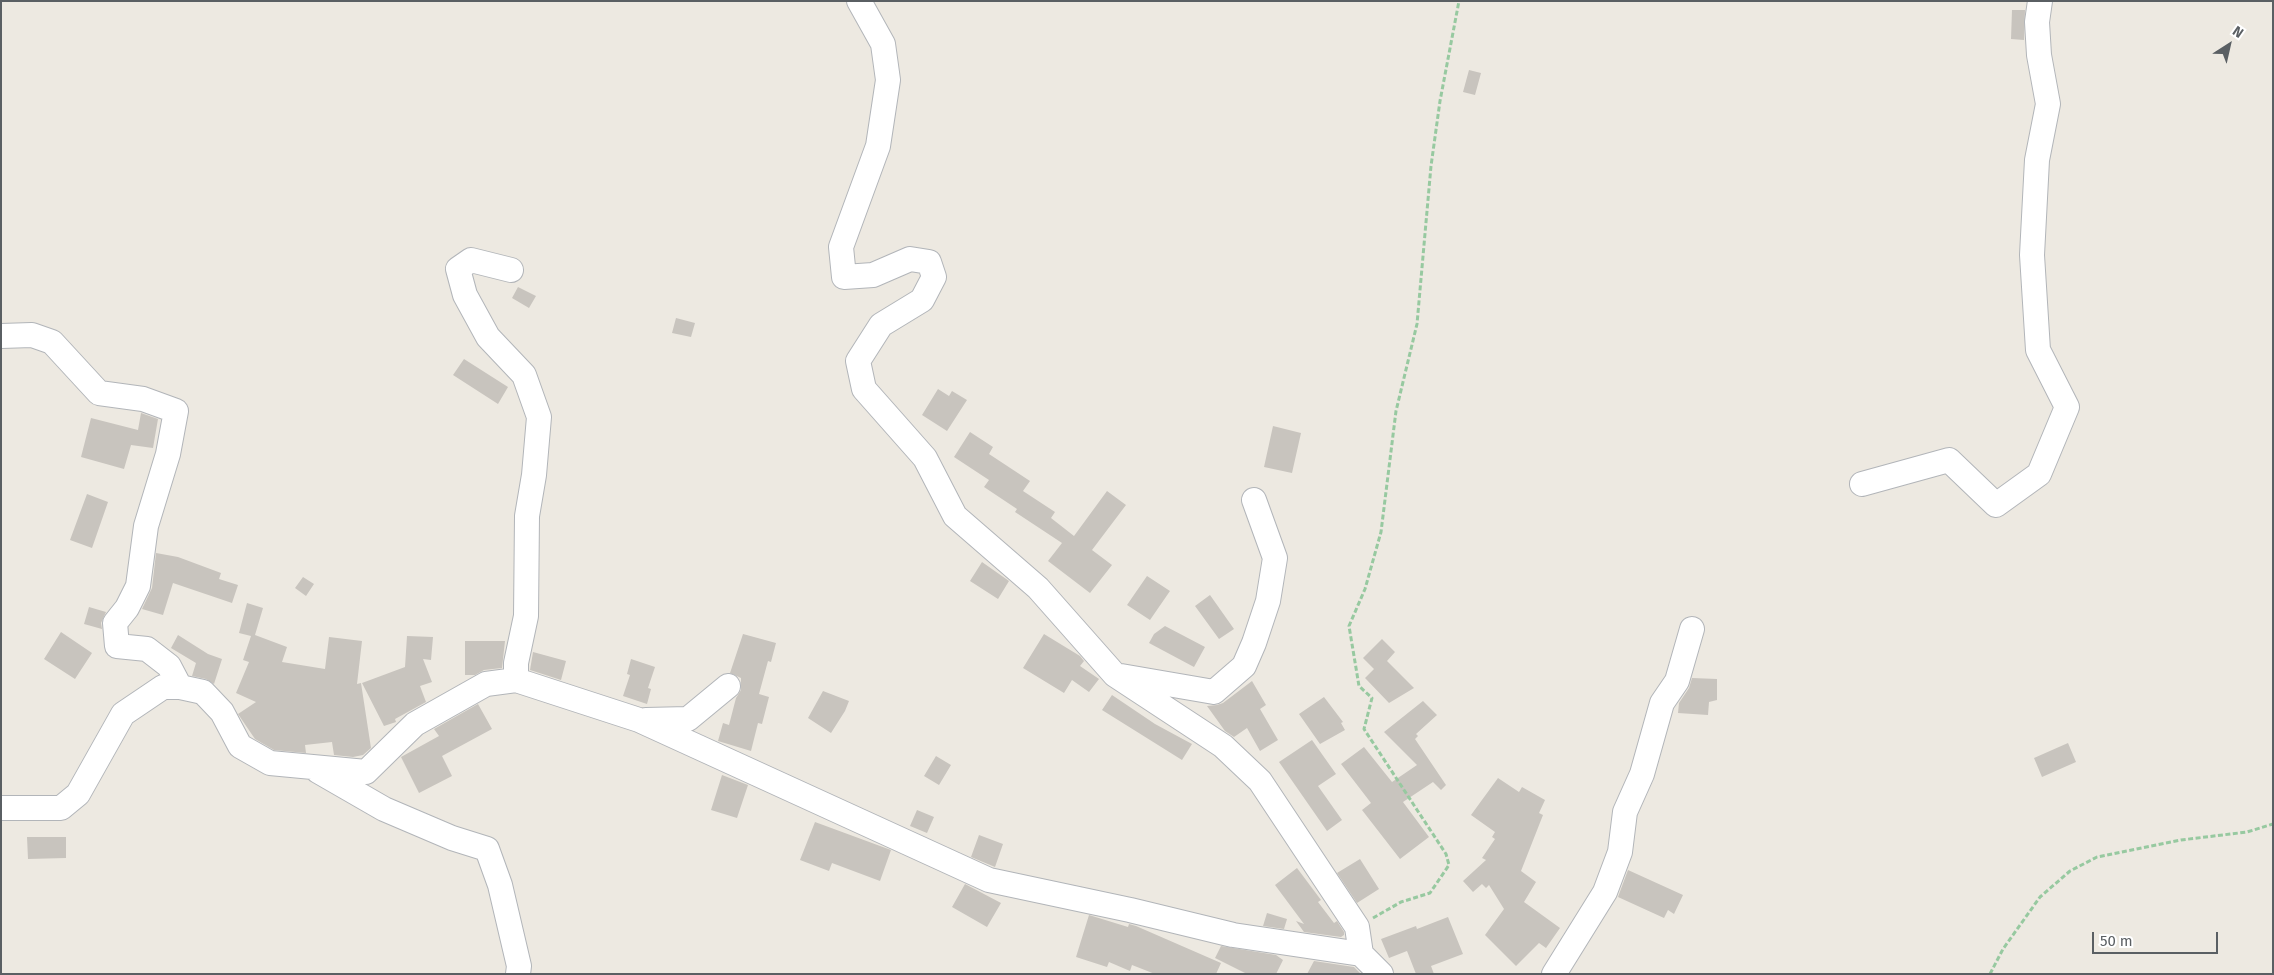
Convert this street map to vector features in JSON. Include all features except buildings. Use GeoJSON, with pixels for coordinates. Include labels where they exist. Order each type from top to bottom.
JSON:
{"type":"FeatureCollection","features":[{"type":"Feature","properties":{"kind":"street"},"geometry":{"type":"LineString","coordinates":[[860,1],[883,44],[888,80],[878,146],[841,247],[844,277],[873,275],[910,259],[929,262],[934,277],[922,300],[881,325],[858,361],[864,389],[925,458],[955,516],[1038,588],[1115,675],[1223,746],[1260,781],[1357,927],[1361,954]]}},
{"type":"Feature","properties":{"kind":"street"},"geometry":{"type":"LineString","coordinates":[[1862,484],[1949,460],[1996,505],[2039,474],[2067,407],[2038,350],[2032,255],[2037,160],[2048,104],[2039,55],[2037,22],[2040,1]]}},
{"type":"Feature","properties":{"kind":"street"},"geometry":{"type":"LineString","coordinates":[[511,270],[471,260],[458,269],[465,295],[488,337],[524,375],[539,417],[534,475],[527,516],[526,616],[516,663],[516,680]]}},
{"type":"Feature","properties":{"kind":"street"},"geometry":{"type":"LineString","coordinates":[[1,336],[32,335],[52,342],[98,393],[142,399],[176,411],[168,454],[146,526],[138,586],[127,608],[114,623],[117,646],[147,649],[169,666],[180,687]]}},
{"type":"Feature","properties":{"kind":"street"},"geometry":{"type":"LineString","coordinates":[[1115,675],[1214,692],[1244,666],[1268,601],[1275,558],[1254,500]]}},
{"type":"Feature","properties":{"kind":"street"},"geometry":{"type":"LineString","coordinates":[[1554,974],[1605,892],[1620,852],[1625,812],[1642,774],[1662,704],[1677,681],[1692,629]]}},
{"type":"Feature","properties":{"kind":"street"},"geometry":{"type":"LineString","coordinates":[[303,768],[366,772],[415,724],[486,684],[516,680],[639,720],[989,880],[1130,910],[1233,935],[1361,954],[1381,974]]}},
{"type":"Feature","properties":{"kind":"street"},"geometry":{"type":"LineString","coordinates":[[639,720],[688,719],[728,686]]}},
{"type":"Feature","properties":{"kind":"street"},"geometry":{"type":"LineString","coordinates":[[1,808],[61,808],[78,794],[122,714],[163,687],[180,687],[203,692],[222,712],[240,746],[270,763],[318,771],[384,809],[452,838],[487,849],[500,885],[519,966],[518,974]]}},
{"type":"Feature","properties":{"kind":"path"},"geometry":{"type":"LineString","coordinates":[[1357,927],[1402,902],[1430,893],[1448,865],[1446,854],[1364,729],[1372,698],[1359,686],[1349,626],[1365,589],[1380,532],[1396,411],[1417,324],[1431,166],[1440,101],[1459,1]]}},
{"type":"Feature","properties":{"kind":"path"},"geometry":{"type":"LineString","coordinates":[[1990,974],[2003,949],[2040,896],[2070,871],[2097,857],[2181,840],[2247,832],[2273,824]]}}]}
